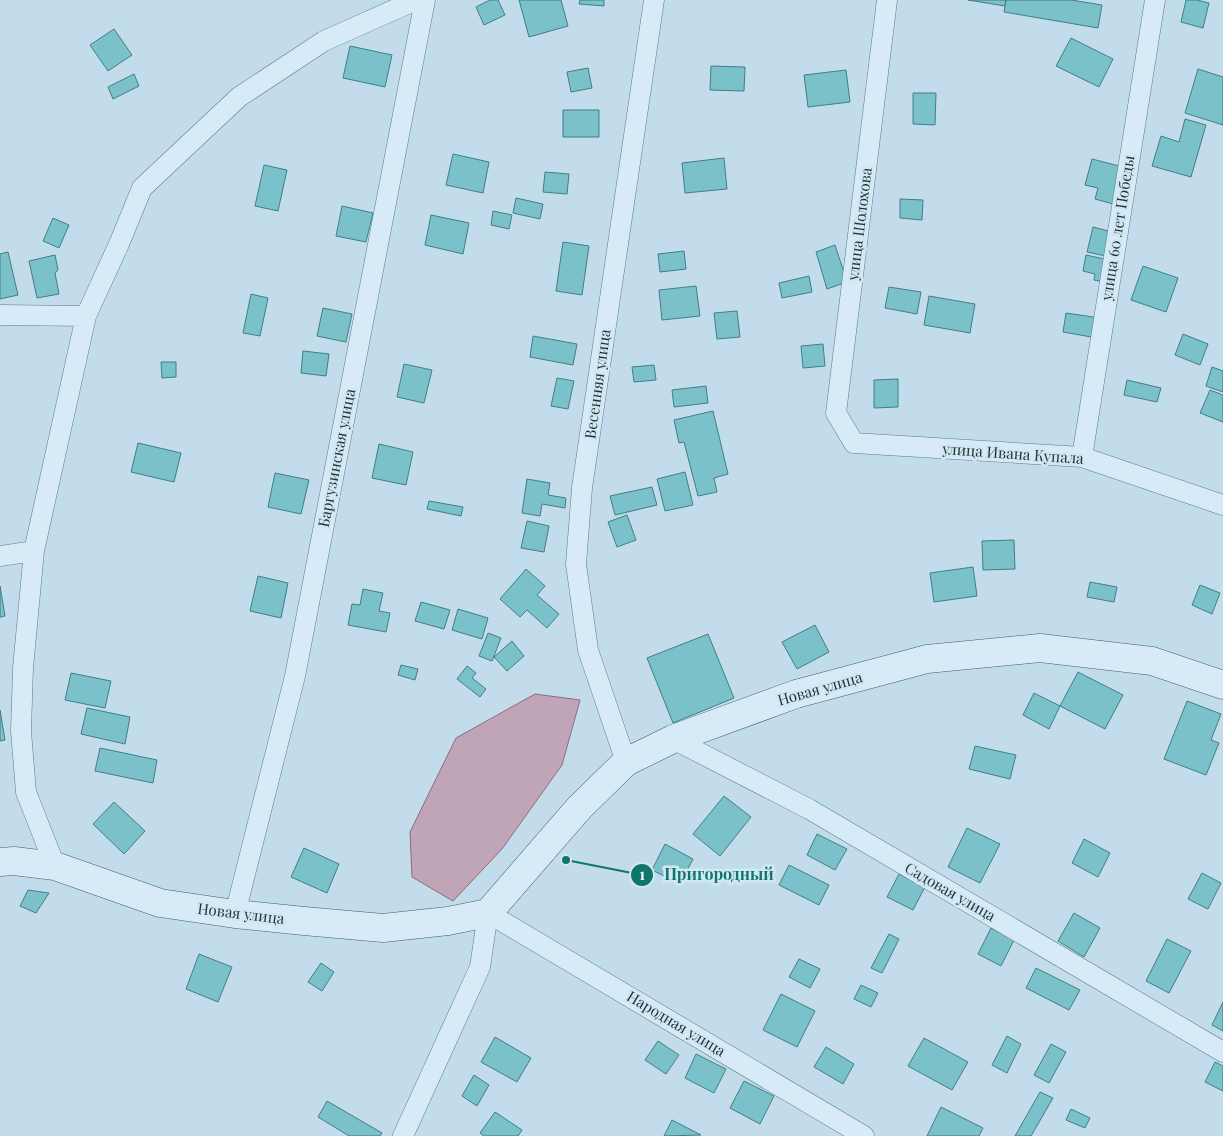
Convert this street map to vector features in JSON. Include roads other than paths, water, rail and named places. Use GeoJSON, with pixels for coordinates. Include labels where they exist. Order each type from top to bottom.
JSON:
{"type":"FeatureCollection","features":[{"type":"Feature","properties":{"kind":"street"},"geometry":{"type":"LineString","coordinates":[[55,866],[26,792],[20,731],[23,668],[34,551],[86,316],[142,188],[239,97],[324,41],[416,0]]}},
{"type":"Feature","properties":{"kind":"street","name":"Баргузинская улица"},"geometry":{"type":"LineString","coordinates":[[234,914],[295,676],[425,0]]}},
{"type":"Feature","properties":{"kind":"street","name":"Весенняя улица"},"geometry":{"type":"LineString","coordinates":[[626,762],[588,650],[576,564],[582,488],[654,0]]}},
{"type":"Feature","properties":{"kind":"street","name":"улица Шолохова"},"geometry":{"type":"LineString","coordinates":[[854,443],[836,414],[887,0]]}},
{"type":"Feature","properties":{"kind":"street","name":"улица 60 лет Победы"},"geometry":{"type":"LineString","coordinates":[[1082,457],[1155,0]]}},
{"type":"Feature","properties":{"kind":"street"},"geometry":{"type":"LineString","coordinates":[[0,315],[86,316]]}},
{"type":"Feature","properties":{"kind":"street","name":"улица Ивана Купала"},"geometry":{"type":"LineString","coordinates":[[854,443],[1082,457],[1223,506]]}},
{"type":"Feature","properties":{"kind":"street"},"geometry":{"type":"LineString","coordinates":[[0,556],[34,551]]}},
{"type":"Feature","properties":{"kind":"street","name":"Новая улица"},"geometry":{"type":"LineString","coordinates":[[0,862],[14,861],[55,866],[160,904],[234,914],[383,928],[448,921],[488,913],[580,808],[626,762],[673,739],[796,694],[928,659],[1040,648],[1152,661],[1223,685]]}},
{"type":"Feature","properties":{"kind":"street","name":"Садовая улица"},"geometry":{"type":"LineString","coordinates":[[673,739],[809,809],[1223,1052]]}},
{"type":"Feature","properties":{"kind":"street"},"geometry":{"type":"LineString","coordinates":[[405,1135],[480,968],[488,913]]}},
{"type":"Feature","properties":{"kind":"street","name":"Народная улица"},"geometry":{"type":"LineString","coordinates":[[488,913],[864,1136]]}},
{"type":"Feature","properties":{"kind":"place","name":"Пригородный"},"geometry":{"type":"Point","coordinates":[566,860]}}]}
